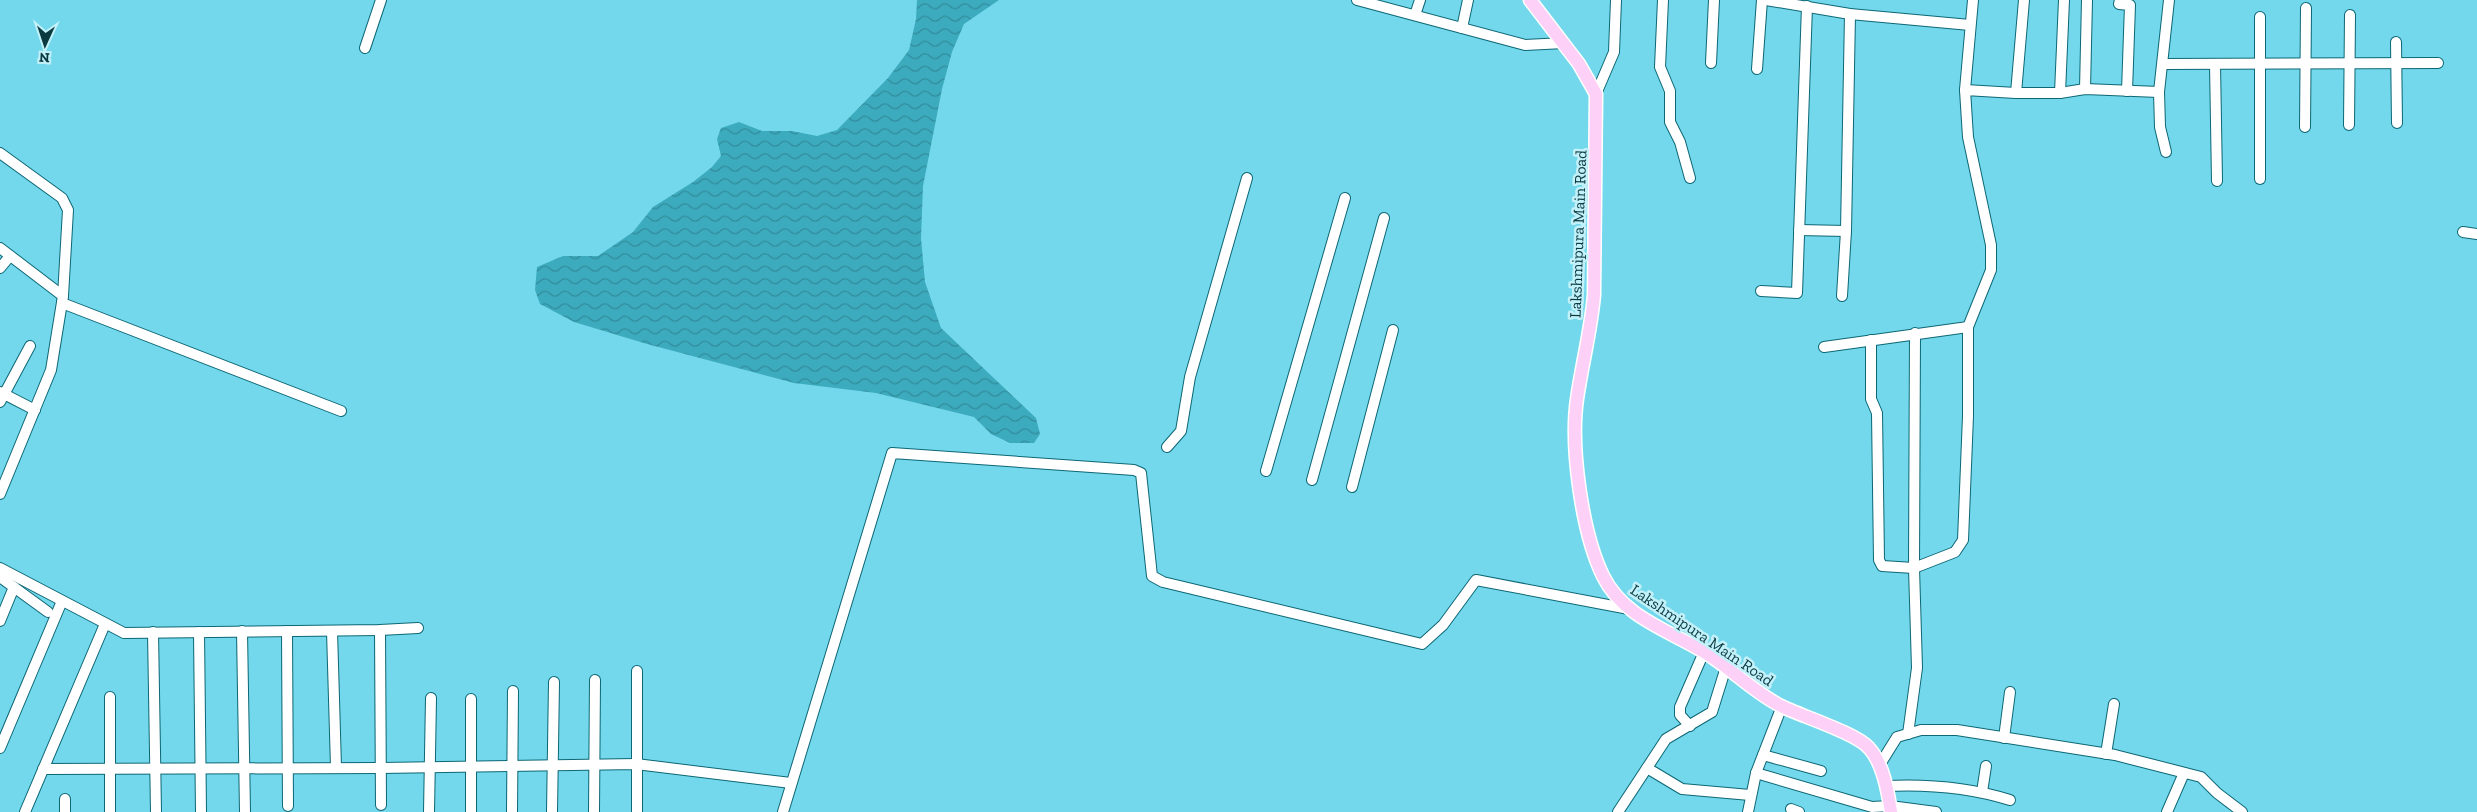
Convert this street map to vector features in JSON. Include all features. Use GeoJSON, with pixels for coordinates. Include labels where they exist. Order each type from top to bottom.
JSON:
{"type":"FeatureCollection","features":[{"type":"Feature","properties":{"kind":"main road"},"geometry":{"type":"LineString","coordinates":[[1530,0],[1579,64],[1596,94]]}},
{"type":"Feature","properties":{"kind":"main road","name":"Lakshmipura Main Road"},"geometry":{"type":"LineString","coordinates":[[1596,94],[1594,295],[1592,327],[1577,399],[1576,450],[1582,498],[1599,566],[1613,595],[1629,609],[1704,652],[1764,697],[1850,736],[1869,748],[1879,766],[1886,786],[1890,809]]}},
{"type":"Feature","properties":{"kind":"street"},"geometry":{"type":"LineString","coordinates":[[365,48],[381,0]]}},
{"type":"Feature","properties":{"kind":"street"},"geometry":{"type":"LineString","coordinates":[[1357,0],[1525,45],[1564,43]]}},
{"type":"Feature","properties":{"kind":"street"},"geometry":{"type":"LineString","coordinates":[[1415,16],[1420,0]]}},
{"type":"Feature","properties":{"kind":"street"},"geometry":{"type":"LineString","coordinates":[[1462,28],[1468,0]]}},
{"type":"Feature","properties":{"kind":"street"},"geometry":{"type":"LineString","coordinates":[[1596,94],[1614,52],[1616,0]]}},
{"type":"Feature","properties":{"kind":"street"},"geometry":{"type":"LineString","coordinates":[[1663,0],[1660,67],[1670,90],[1670,122],[1680,142],[1690,178]]}},
{"type":"Feature","properties":{"kind":"street"},"geometry":{"type":"LineString","coordinates":[[1711,63],[1714,0]]}},
{"type":"Feature","properties":{"kind":"street"},"geometry":{"type":"LineString","coordinates":[[1757,69],[1764,0],[1850,14],[1970,25]]}},
{"type":"Feature","properties":{"kind":"street"},"geometry":{"type":"LineString","coordinates":[[1871,340],[1871,399],[1877,413],[1879,560],[1882,566],[1888,568],[1914,568],[1955,552],[1963,540],[1968,416],[1968,327],[1991,270],[1992,245],[1968,138],[1965,90],[1973,0]]}},
{"type":"Feature","properties":{"kind":"street"},"geometry":{"type":"LineString","coordinates":[[2016,93],[2024,0]]}},
{"type":"Feature","properties":{"kind":"street"},"geometry":{"type":"LineString","coordinates":[[2060,93],[2064,0]]}},
{"type":"Feature","properties":{"kind":"street"},"geometry":{"type":"LineString","coordinates":[[2085,89],[2088,0]]}},
{"type":"Feature","properties":{"kind":"street"},"geometry":{"type":"LineString","coordinates":[[2120,0],[2119,4],[2130,5],[2127,91]]}},
{"type":"Feature","properties":{"kind":"street"},"geometry":{"type":"LineString","coordinates":[[2166,152],[2160,127],[2159,92],[2169,0]]}},
{"type":"Feature","properties":{"kind":"street"},"geometry":{"type":"LineString","coordinates":[[1761,291],[1797,293],[1807,6]]}},
{"type":"Feature","properties":{"kind":"street"},"geometry":{"type":"LineString","coordinates":[[2305,127],[2306,8]]}},
{"type":"Feature","properties":{"kind":"street"},"geometry":{"type":"LineString","coordinates":[[1842,296],[1846,231],[1850,14]]}},
{"type":"Feature","properties":{"kind":"street"},"geometry":{"type":"LineString","coordinates":[[2349,126],[2350,15]]}},
{"type":"Feature","properties":{"kind":"street"},"geometry":{"type":"LineString","coordinates":[[2260,17],[2260,178]]}},
{"type":"Feature","properties":{"kind":"street"},"geometry":{"type":"LineString","coordinates":[[2396,42],[2397,123]]}},
{"type":"Feature","properties":{"kind":"street"},"geometry":{"type":"LineString","coordinates":[[2163,64],[2438,63]]}},
{"type":"Feature","properties":{"kind":"street"},"geometry":{"type":"LineString","coordinates":[[2215,64],[2217,181]]}},
{"type":"Feature","properties":{"kind":"street"},"geometry":{"type":"LineString","coordinates":[[1965,90],[2016,93],[2060,93],[2085,89],[2159,92]]}},
{"type":"Feature","properties":{"kind":"street"},"geometry":{"type":"LineString","coordinates":[[0,153],[62,198],[68,210],[62,299],[52,370],[3,477],[0,494]]}},
{"type":"Feature","properties":{"kind":"street"},"geometry":{"type":"LineString","coordinates":[[1167,447],[1181,431],[1190,377],[1247,178]]}},
{"type":"Feature","properties":{"kind":"street"},"geometry":{"type":"LineString","coordinates":[[1266,471],[1345,198]]}},
{"type":"Feature","properties":{"kind":"street"},"geometry":{"type":"LineString","coordinates":[[1312,480],[1384,218]]}},
{"type":"Feature","properties":{"kind":"street"},"geometry":{"type":"LineString","coordinates":[[1799,230],[1846,231]]}},
{"type":"Feature","properties":{"kind":"street"},"geometry":{"type":"LineString","coordinates":[[2463,232],[2477,234]]}},
{"type":"Feature","properties":{"kind":"street"},"geometry":{"type":"LineString","coordinates":[[0,248],[62,299],[341,411]]}},
{"type":"Feature","properties":{"kind":"street"},"geometry":{"type":"LineString","coordinates":[[0,268],[10,256]]}},
{"type":"Feature","properties":{"kind":"street"},"geometry":{"type":"LineString","coordinates":[[1824,347],[1968,327]]}},
{"type":"Feature","properties":{"kind":"street"},"geometry":{"type":"LineString","coordinates":[[1352,487],[1393,330]]}},
{"type":"Feature","properties":{"kind":"street"},"geometry":{"type":"LineString","coordinates":[[1908,734],[1917,668],[1914,568],[1915,333]]}},
{"type":"Feature","properties":{"kind":"street"},"geometry":{"type":"LineString","coordinates":[[30,346],[1,396],[35,410]]}},
{"type":"Feature","properties":{"kind":"street"},"geometry":{"type":"LineString","coordinates":[[783,812],[892,453],[1070,464],[1134,470],[1141,473],[1152,576],[1163,582],[1422,644],[1443,625],[1476,580],[1629,609]]}},
{"type":"Feature","properties":{"kind":"street"},"geometry":{"type":"LineString","coordinates":[[0,568],[105,624],[124,632],[418,628]]}},
{"type":"Feature","properties":{"kind":"street"},"geometry":{"type":"LineString","coordinates":[[0,577],[48,612]]}},
{"type":"Feature","properties":{"kind":"street"},"geometry":{"type":"LineString","coordinates":[[0,621],[14,587]]}},
{"type":"Feature","properties":{"kind":"street"},"geometry":{"type":"LineString","coordinates":[[0,748],[62,601]]}},
{"type":"Feature","properties":{"kind":"street"},"geometry":{"type":"LineString","coordinates":[[25,812],[105,624]]}},
{"type":"Feature","properties":{"kind":"street"},"geometry":{"type":"LineString","coordinates":[[332,630],[336,767]]}},
{"type":"Feature","properties":{"kind":"street"},"geometry":{"type":"LineString","coordinates":[[380,630],[381,805]]}},
{"type":"Feature","properties":{"kind":"street"},"geometry":{"type":"LineString","coordinates":[[242,631],[245,812]]}},
{"type":"Feature","properties":{"kind":"street"},"geometry":{"type":"LineString","coordinates":[[287,631],[288,806]]}},
{"type":"Feature","properties":{"kind":"street"},"geometry":{"type":"LineString","coordinates":[[153,632],[156,812]]}},
{"type":"Feature","properties":{"kind":"street"},"geometry":{"type":"LineString","coordinates":[[199,632],[201,812]]}},
{"type":"Feature","properties":{"kind":"street"},"geometry":{"type":"LineString","coordinates":[[1690,726],[1680,715],[1680,708],[1704,652]]}},
{"type":"Feature","properties":{"kind":"street"},"geometry":{"type":"LineString","coordinates":[[1618,812],[1666,739],[1712,712],[1726,667]]}},
{"type":"Feature","properties":{"kind":"street"},"geometry":{"type":"LineString","coordinates":[[636,812],[637,672]]}},
{"type":"Feature","properties":{"kind":"street"},"geometry":{"type":"LineString","coordinates":[[594,812],[596,680]]}},
{"type":"Feature","properties":{"kind":"street"},"geometry":{"type":"LineString","coordinates":[[552,812],[554,682]]}},
{"type":"Feature","properties":{"kind":"street"},"geometry":{"type":"LineString","coordinates":[[512,812],[513,690]]}},
{"type":"Feature","properties":{"kind":"street"},"geometry":{"type":"LineString","coordinates":[[2004,738],[2010,692]]}},
{"type":"Feature","properties":{"kind":"street"},"geometry":{"type":"LineString","coordinates":[[110,697],[110,812]]}},
{"type":"Feature","properties":{"kind":"street"},"geometry":{"type":"LineString","coordinates":[[429,812],[431,698]]}},
{"type":"Feature","properties":{"kind":"street"},"geometry":{"type":"LineString","coordinates":[[471,699],[471,812]]}},
{"type":"Feature","properties":{"kind":"street"},"geometry":{"type":"LineString","coordinates":[[2106,754],[2114,704]]}},
{"type":"Feature","properties":{"kind":"street"},"geometry":{"type":"LineString","coordinates":[[1748,812],[1756,773],[1782,706]]}},
{"type":"Feature","properties":{"kind":"street"},"geometry":{"type":"LineString","coordinates":[[1879,766],[1897,737],[1920,730],[1957,730],[2106,754],[2201,777],[2217,794],[2242,812]]}},
{"type":"Feature","properties":{"kind":"street"},"geometry":{"type":"LineString","coordinates":[[1763,755],[1821,771]]}},
{"type":"Feature","properties":{"kind":"street"},"geometry":{"type":"LineString","coordinates":[[43,769],[381,768],[636,764],[791,784]]}},
{"type":"Feature","properties":{"kind":"street"},"geometry":{"type":"LineString","coordinates":[[1982,792],[1986,766]]}},
{"type":"Feature","properties":{"kind":"street"},"geometry":{"type":"LineString","coordinates":[[1647,768],[1682,789],[1750,796]]}},
{"type":"Feature","properties":{"kind":"street"},"geometry":{"type":"LineString","coordinates":[[1756,773],[1872,807],[1936,812]]}},
{"type":"Feature","properties":{"kind":"street"},"geometry":{"type":"LineString","coordinates":[[2167,812],[2184,773]]}},
{"type":"Feature","properties":{"kind":"street"},"geometry":{"type":"LineString","coordinates":[[1886,786],[1949,786],[1982,792],[2010,800]]}},
{"type":"Feature","properties":{"kind":"street"},"geometry":{"type":"LineString","coordinates":[[65,799],[65,812]]}},
{"type":"Feature","properties":{"kind":"water"},"geometry":{"type":"Polygon","coordinates":[[[917,0],[999,0],[964,24],[952,52],[942,89],[923,186],[921,238],[925,282],[941,328],[1036,418],[1040,434],[1034,443],[1010,443],[991,434],[974,417],[876,393],[794,383],[647,344],[574,322],[540,304],[535,290],[537,267],[563,256],[598,256],[633,232],[653,207],[693,182],[712,167],[721,156],[717,139],[721,128],[739,122],[762,131],[792,131],[817,136],[837,130],[888,78],[909,50],[916,19],[917,0]]]}}]}
